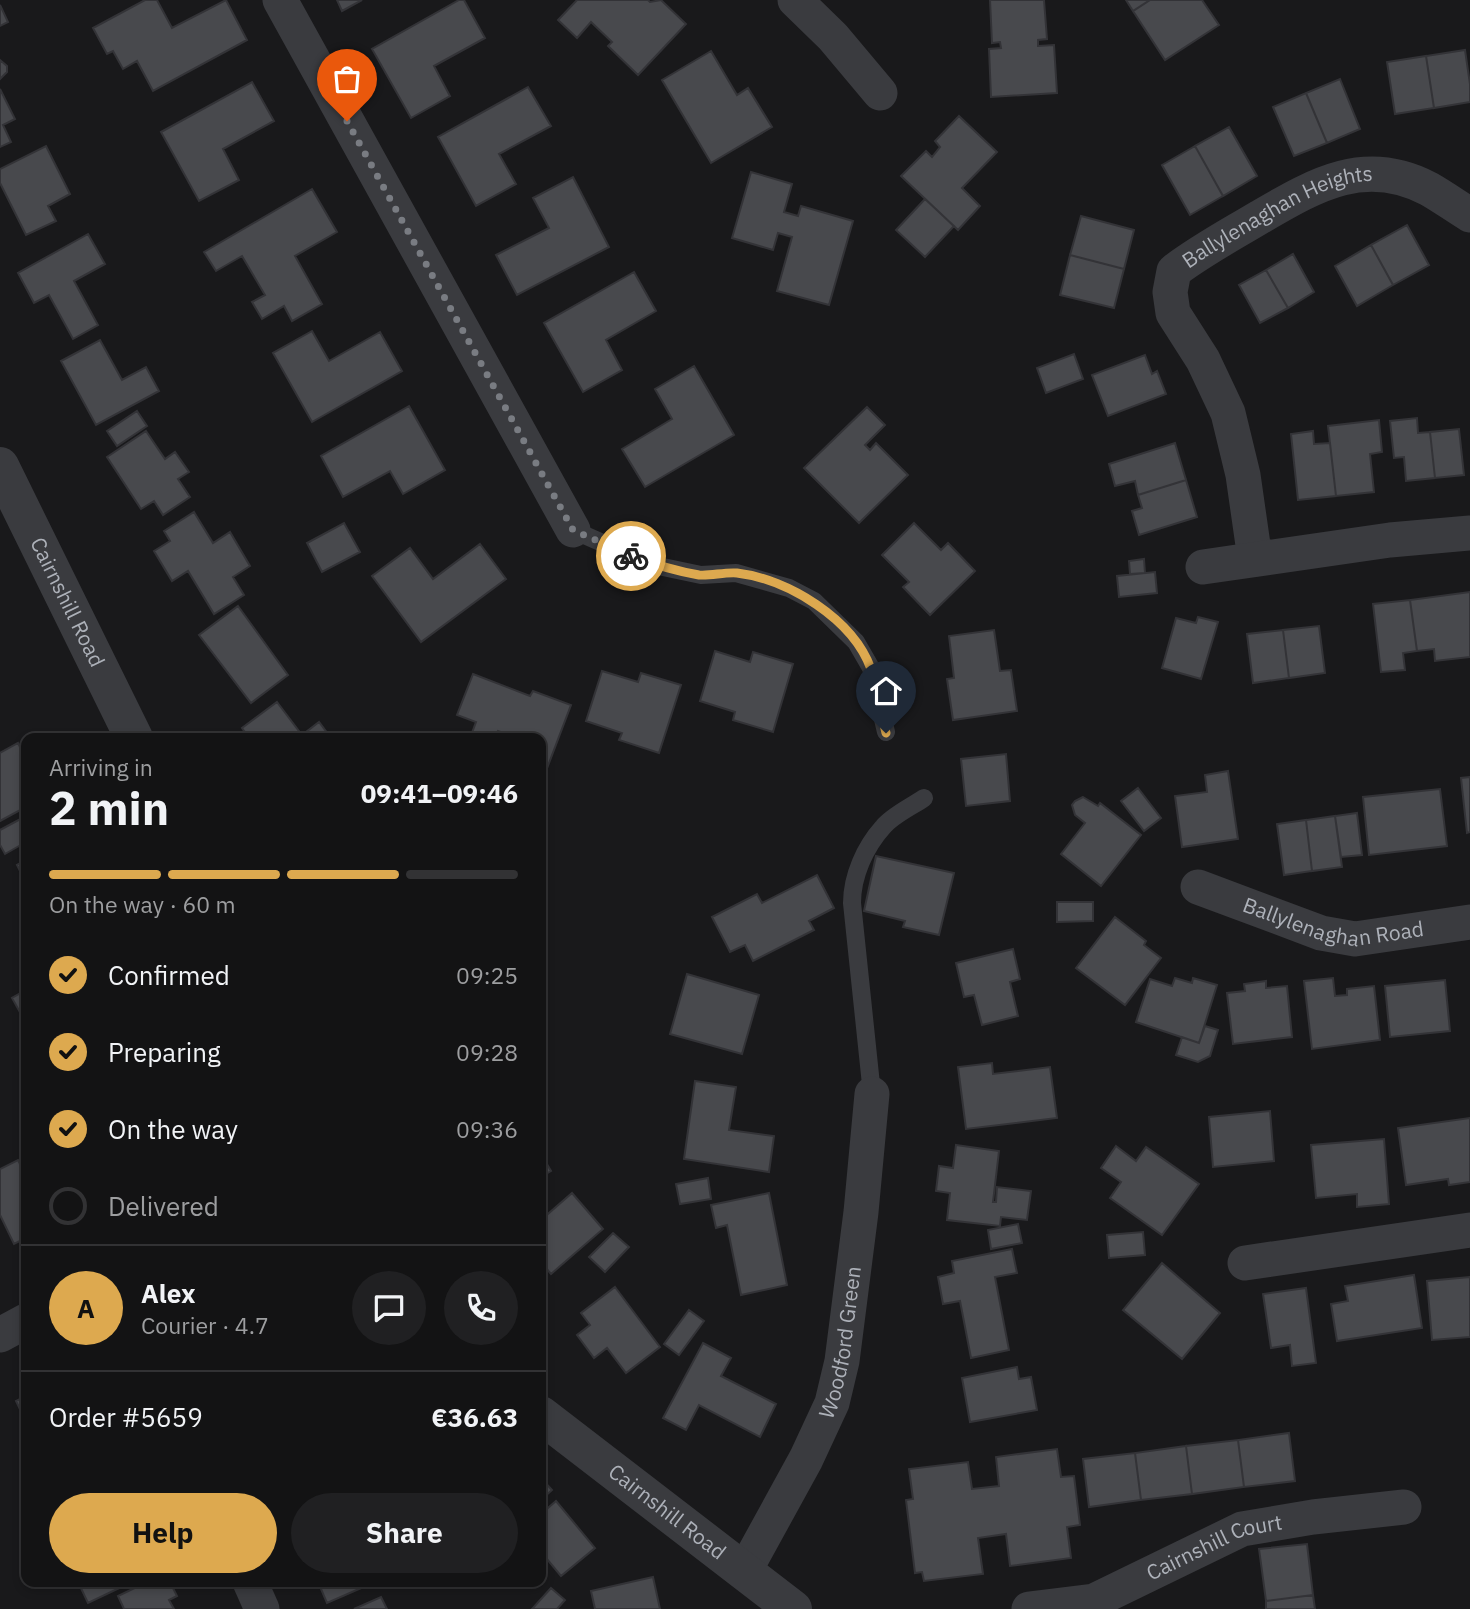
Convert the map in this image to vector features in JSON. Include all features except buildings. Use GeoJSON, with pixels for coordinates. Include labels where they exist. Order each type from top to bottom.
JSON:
{"type":"FeatureCollection","features":[{"type":"Feature","properties":{"kind":"street"},"geometry":{"type":"LineString","coordinates":[[280,0],[573,530]]}},
{"type":"Feature","properties":{"kind":"street"},"geometry":{"type":"LineString","coordinates":[[795,0],[833,37],[880,93]]}},
{"type":"Feature","properties":{"kind":"street","name":"Ballylenaghan Heights"},"geometry":{"type":"LineString","coordinates":[[1255,559],[1243,475],[1228,413],[1203,360],[1173,313],[1170,292],[1174,271],[1191,258],[1300,193],[1339,177],[1368,174],[1398,177],[1428,188],[1470,215]]}},
{"type":"Feature","properties":{"kind":"street","name":"Cairnshill Road"},"geometry":{"type":"LineString","coordinates":[[0,466],[132,733]]}},
{"type":"Feature","properties":{"kind":"street"},"geometry":{"type":"LineString","coordinates":[[1203,567],[1390,540],[1470,533]]}},
{"type":"Feature","properties":{"kind":"street","name":"Ballylenaghan Road"},"geometry":{"type":"LineString","coordinates":[[1198,887],[1321,933],[1355,939],[1470,922]]}},
{"type":"Feature","properties":{"kind":"street","name":"Woodford Green"},"geometry":{"type":"LineString","coordinates":[[744,1572],[806,1458],[834,1392],[842,1361],[861,1212],[872,1094]]}},
{"type":"Feature","properties":{"kind":"street"},"geometry":{"type":"LineString","coordinates":[[1245,1263],[1470,1230]]}},
{"type":"Feature","properties":{"kind":"street"},"geometry":{"type":"LineString","coordinates":[[0,1335],[21,1324]]}},
{"type":"Feature","properties":{"kind":"street","name":"Cairnshill Road"},"geometry":{"type":"LineString","coordinates":[[546,1419],[793,1609]]}},
{"type":"Feature","properties":{"kind":"street","name":"Cairnshill Court"},"geometry":{"type":"LineString","coordinates":[[1029,1609],[1094,1601],[1242,1529],[1313,1517],[1404,1507]]}},
{"type":"Feature","properties":{"kind":"street"},"geometry":{"type":"LineString","coordinates":[[252,1587],[262,1609]]}},
{"type":"Feature","properties":{"kind":"lane"},"geometry":{"type":"LineString","coordinates":[[573,530],[663,567],[701,575],[736,573],[789,588],[814,601],[856,642],[871,668],[886,733]]}},
{"type":"Feature","properties":{"kind":"lane"},"geometry":{"type":"LineString","coordinates":[[872,1094],[852,883],[866,852],[884,825],[924,798]]}},
{"type":"Feature","properties":{"kind":"way so far"},"geometry":{"type":"LineString","coordinates":[[347,121],[573,530],[631,556]]}},
{"type":"Feature","properties":{"kind":"route"},"geometry":{"type":"LineString","coordinates":[[631,556],[663,567],[701,575],[736,573],[765,580],[789,588],[814,601],[856,642],[871,668],[886,733]]}}]}
